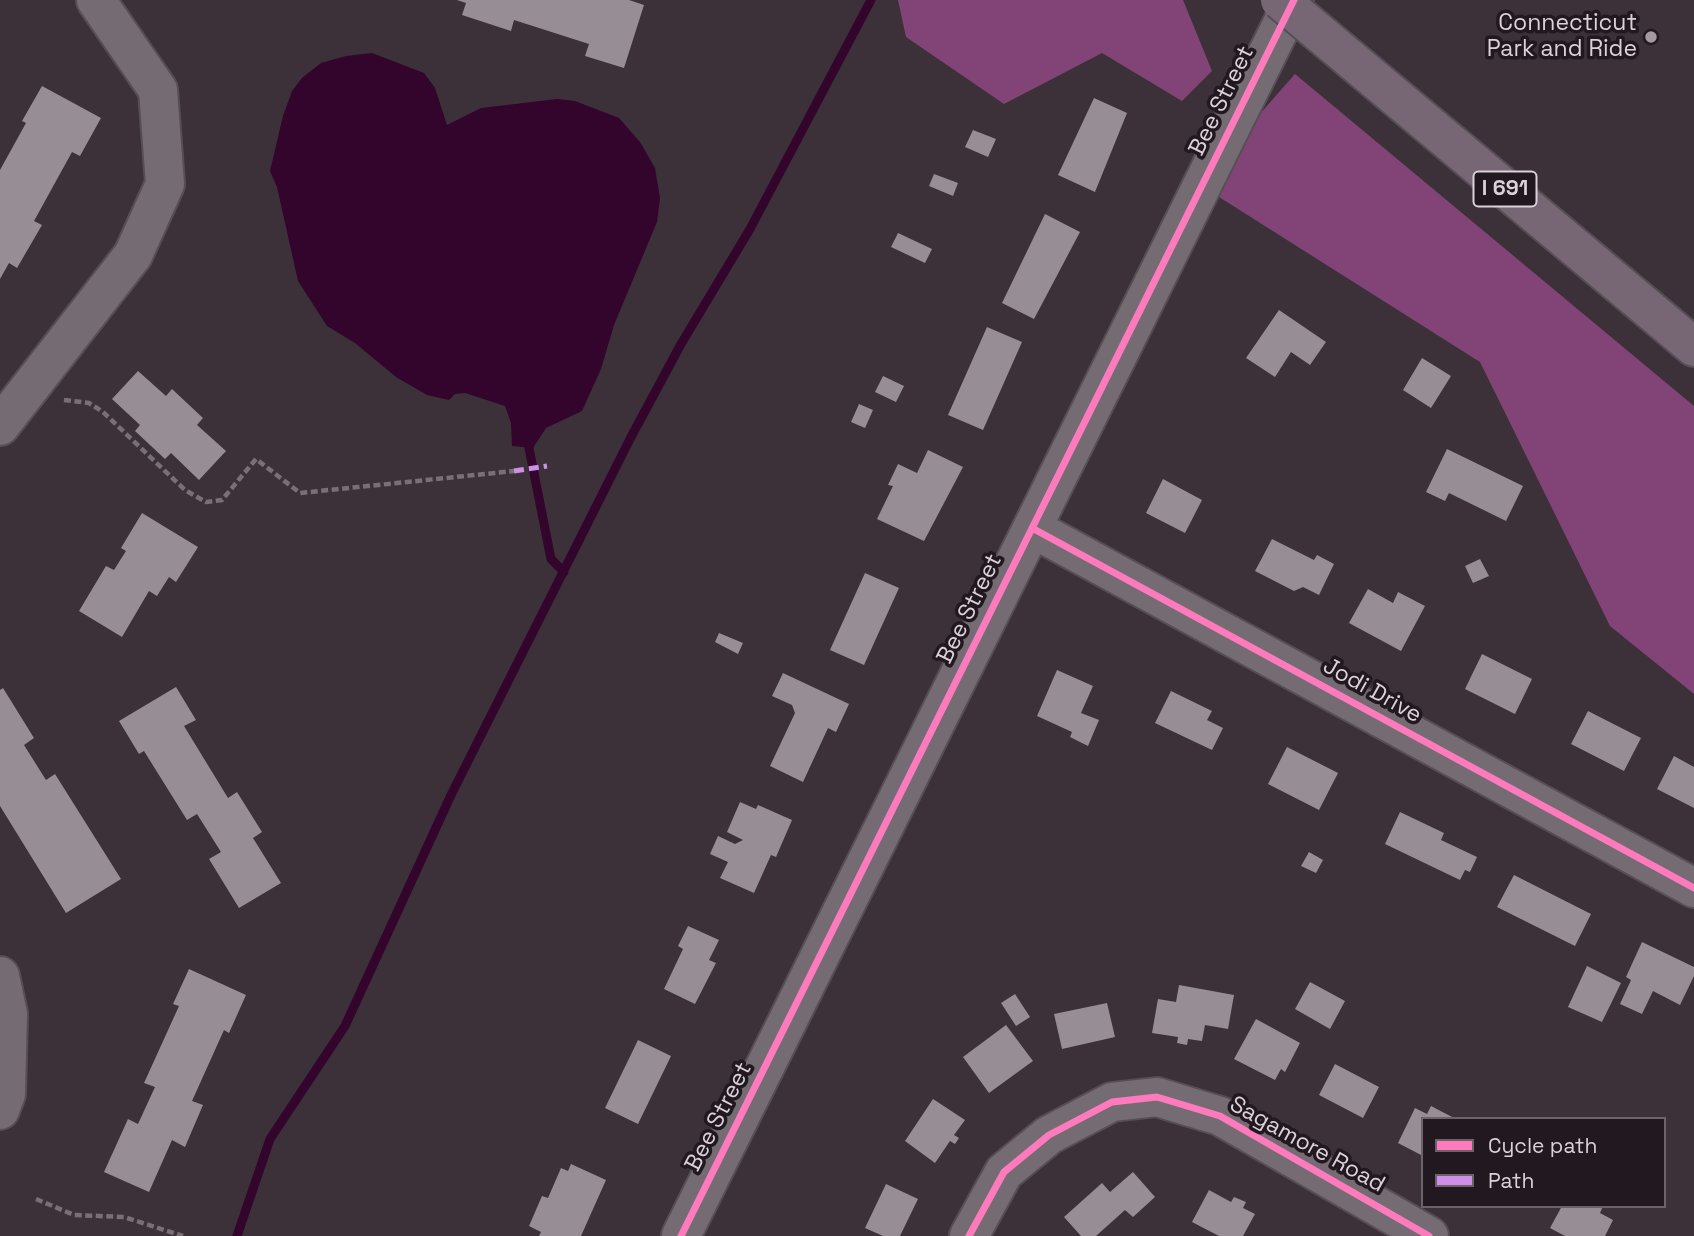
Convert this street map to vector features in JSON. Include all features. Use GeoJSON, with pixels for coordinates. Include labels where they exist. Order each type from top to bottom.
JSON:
{"type":"FeatureCollection","features":[{"type":"Feature","properties":{"kind":"highway","name":"I 691"},"geometry":{"type":"LineString","coordinates":[[1280,0],[1694,347]]}},
{"type":"Feature","properties":{"kind":"street"},"geometry":{"type":"LineString","coordinates":[[0,426],[29,393],[133,255],[165,184],[158,90],[96,0]]}},
{"type":"Feature","properties":{"kind":"street","name":"Bee Street"},"geometry":{"type":"LineString","coordinates":[[681,1236],[1294,0]]}},
{"type":"Feature","properties":{"kind":"street","name":"Jodi Drive"},"geometry":{"type":"LineString","coordinates":[[1032,527],[1694,888]]}},
{"type":"Feature","properties":{"kind":"street"},"geometry":{"type":"LineString","coordinates":[[0,976],[8,1014],[6,1094],[0,1110]]}},
{"type":"Feature","properties":{"kind":"street","name":"Sagamore Road"},"geometry":{"type":"LineString","coordinates":[[969,1236],[1004,1172],[1049,1135],[1112,1102],[1157,1097],[1220,1116],[1430,1236]]}},
{"type":"Feature","properties":{"kind":"path"},"geometry":{"type":"LineString","coordinates":[[29,393],[89,403],[103,412],[185,490],[206,502],[222,500],[256,459],[300,493],[514,471]]}},
{"type":"Feature","properties":{"kind":"path"},"geometry":{"type":"LineString","coordinates":[[36,1199],[74,1215],[124,1217],[183,1236]]}},
{"type":"Feature","properties":{"kind":"shaded area"},"geometry":{"type":"Polygon","coordinates":[[[898,0],[1183,0],[1212,71],[1182,101],[1102,53],[1004,104],[906,37],[898,0]]]}},
{"type":"Feature","properties":{"kind":"shaded area"},"geometry":{"type":"Polygon","coordinates":[[[372,53],[424,73],[435,88],[447,125],[481,108],[557,99],[575,101],[619,118],[640,142],[655,168],[660,198],[657,222],[614,325],[601,369],[582,411],[546,428],[533,448],[512,446],[511,423],[505,406],[465,393],[455,394],[449,400],[427,395],[396,377],[355,343],[327,326],[298,281],[277,187],[270,171],[283,116],[292,91],[302,78],[321,63],[372,53]]]}},
{"type":"Feature","properties":{"kind":"shaded area"},"geometry":{"type":"Polygon","coordinates":[[[1295,74],[1694,406],[1694,694],[1610,626],[1480,362],[1219,197],[1258,116],[1295,74]]]}},
{"type":"Feature","properties":{"kind":"building"},"geometry":{"type":"Polygon","coordinates":[[[457,0],[629,0],[644,5],[624,68],[585,56],[589,44],[514,20],[511,31],[462,15],[466,3],[457,0]]]}},
{"type":"Feature","properties":{"kind":"building"},"geometry":{"type":"Polygon","coordinates":[[[42,86],[101,118],[80,156],[72,152],[34,221],[42,225],[17,268],[9,263],[0,279],[0,170],[26,123],[22,121],[42,86]]]}},
{"type":"Feature","properties":{"kind":"building"},"geometry":{"type":"Polygon","coordinates":[[[1094,98],[1127,113],[1095,192],[1058,175],[1094,98]]]}},
{"type":"Feature","properties":{"kind":"building"},"geometry":{"type":"Polygon","coordinates":[[[973,130],[996,139],[988,157],[965,147],[973,130]]]}},
{"type":"Feature","properties":{"kind":"building"},"geometry":{"type":"Polygon","coordinates":[[[934,174],[958,183],[953,196],[929,186],[934,174]]]}},
{"type":"Feature","properties":{"kind":"building"},"geometry":{"type":"Polygon","coordinates":[[[1045,214],[1080,232],[1034,319],[1002,303],[1045,214]]]}},
{"type":"Feature","properties":{"kind":"building"},"geometry":{"type":"Polygon","coordinates":[[[898,233],[932,249],[925,263],[891,247],[898,233]]]}},
{"type":"Feature","properties":{"kind":"building"},"geometry":{"type":"Polygon","coordinates":[[[1279,310],[1326,342],[1310,365],[1291,352],[1275,377],[1246,358],[1279,310]]]}},
{"type":"Feature","properties":{"kind":"building"},"geometry":{"type":"Polygon","coordinates":[[[987,327],[1022,342],[983,430],[948,415],[987,327]]]}},
{"type":"Feature","properties":{"kind":"building"},"geometry":{"type":"Polygon","coordinates":[[[1422,358],[1451,376],[1431,408],[1403,390],[1422,358]]]}},
{"type":"Feature","properties":{"kind":"building"},"geometry":{"type":"Polygon","coordinates":[[[138,371],[166,396],[172,389],[203,418],[197,425],[226,451],[199,480],[171,453],[165,459],[135,431],[140,425],[112,399],[138,371]]]}},
{"type":"Feature","properties":{"kind":"building"},"geometry":{"type":"Polygon","coordinates":[[[883,376],[904,386],[896,402],[875,392],[883,376]]]}},
{"type":"Feature","properties":{"kind":"building"},"geometry":{"type":"Polygon","coordinates":[[[859,404],[873,410],[865,428],[851,422],[859,404]]]}},
{"type":"Feature","properties":{"kind":"building"},"geometry":{"type":"Polygon","coordinates":[[[1447,449],[1523,486],[1506,521],[1449,493],[1445,501],[1426,492],[1447,449]]]}},
{"type":"Feature","properties":{"kind":"building"},"geometry":{"type":"Polygon","coordinates":[[[928,450],[963,467],[924,541],[877,519],[893,486],[888,485],[898,464],[917,473],[928,450]]]}},
{"type":"Feature","properties":{"kind":"building"},"geometry":{"type":"Polygon","coordinates":[[[1163,479],[1202,500],[1185,533],[1146,513],[1163,479]]]}},
{"type":"Feature","properties":{"kind":"building"},"geometry":{"type":"Polygon","coordinates":[[[142,513],[198,547],[176,582],[169,577],[157,596],[149,591],[122,637],[79,611],[106,566],[114,570],[126,551],[121,548],[142,513]]]}},
{"type":"Feature","properties":{"kind":"building"},"geometry":{"type":"Polygon","coordinates":[[[1272,539],[1314,560],[1317,555],[1334,564],[1319,595],[1303,587],[1294,591],[1255,571],[1272,539]]]}},
{"type":"Feature","properties":{"kind":"building"},"geometry":{"type":"Polygon","coordinates":[[[1480,559],[1489,576],[1473,583],[1465,566],[1480,559]]]}},
{"type":"Feature","properties":{"kind":"building"},"geometry":{"type":"Polygon","coordinates":[[[865,573],[899,588],[864,665],[830,650],[865,573]]]}},
{"type":"Feature","properties":{"kind":"building"},"geometry":{"type":"Polygon","coordinates":[[[1368,589],[1393,603],[1398,592],[1425,606],[1401,651],[1349,623],[1368,589]]]}},
{"type":"Feature","properties":{"kind":"building"},"geometry":{"type":"Polygon","coordinates":[[[719,633],[743,643],[738,654],[715,642],[719,633]]]}},
{"type":"Feature","properties":{"kind":"building"},"geometry":{"type":"Polygon","coordinates":[[[1482,654],[1532,679],[1515,714],[1465,689],[1482,654]]]}},
{"type":"Feature","properties":{"kind":"building"},"geometry":{"type":"Polygon","coordinates":[[[1057,670],[1093,686],[1081,713],[1099,720],[1088,746],[1070,737],[1072,732],[1037,716],[1057,670]]]}},
{"type":"Feature","properties":{"kind":"building"},"geometry":{"type":"Polygon","coordinates":[[[783,673],[849,704],[836,732],[828,728],[803,782],[770,766],[795,713],[792,705],[772,696],[783,673]]]}},
{"type":"Feature","properties":{"kind":"building"},"geometry":{"type":"Polygon","coordinates":[[[176,687],[196,720],[184,726],[228,798],[237,792],[262,832],[253,838],[281,883],[239,908],[209,859],[221,852],[197,814],[187,820],[144,751],[139,754],[119,721],[176,687]]]}},
{"type":"Feature","properties":{"kind":"building"},"geometry":{"type":"Polygon","coordinates":[[[3,688],[34,738],[24,745],[46,780],[55,774],[121,879],[66,913],[0,806],[0,690],[3,688]]]}},
{"type":"Feature","properties":{"kind":"building"},"geometry":{"type":"Polygon","coordinates":[[[1171,691],[1212,711],[1207,720],[1223,728],[1212,750],[1155,723],[1171,691]]]}},
{"type":"Feature","properties":{"kind":"building"},"geometry":{"type":"Polygon","coordinates":[[[1588,711],[1641,738],[1624,771],[1571,744],[1588,711]]]}},
{"type":"Feature","properties":{"kind":"building"},"geometry":{"type":"Polygon","coordinates":[[[1287,747],[1338,773],[1319,810],[1268,784],[1287,747]]]}},
{"type":"Feature","properties":{"kind":"building"},"geometry":{"type":"Polygon","coordinates":[[[1674,756],[1694,767],[1694,808],[1657,789],[1674,756]]]}},
{"type":"Feature","properties":{"kind":"building"},"geometry":{"type":"Polygon","coordinates":[[[740,802],[756,809],[758,805],[792,820],[776,857],[771,855],[754,893],[720,878],[728,862],[710,854],[718,836],[735,844],[743,840],[727,832],[740,802]]]}},
{"type":"Feature","properties":{"kind":"building"},"geometry":{"type":"Polygon","coordinates":[[[1400,812],[1444,833],[1441,840],[1477,857],[1470,872],[1465,870],[1460,880],[1385,844],[1400,812]]]}},
{"type":"Feature","properties":{"kind":"building"},"geometry":{"type":"Polygon","coordinates":[[[1309,852],[1323,860],[1316,873],[1301,866],[1309,852]]]}},
{"type":"Feature","properties":{"kind":"building"},"geometry":{"type":"Polygon","coordinates":[[[1514,875],[1591,914],[1575,946],[1497,907],[1514,875]]]}},
{"type":"Feature","properties":{"kind":"building"},"geometry":{"type":"Polygon","coordinates":[[[688,926],[719,940],[709,960],[716,963],[695,1004],[664,989],[683,949],[678,946],[688,926]]]}},
{"type":"Feature","properties":{"kind":"building"},"geometry":{"type":"Polygon","coordinates":[[[1642,942],[1694,967],[1694,976],[1680,1005],[1653,991],[1642,1014],[1620,1004],[1631,980],[1626,977],[1642,942]]]}},
{"type":"Feature","properties":{"kind":"building"},"geometry":{"type":"Polygon","coordinates":[[[1587,966],[1621,983],[1602,1022],[1568,1007],[1587,966]]]}},
{"type":"Feature","properties":{"kind":"building"},"geometry":{"type":"Polygon","coordinates":[[[189,969],[246,995],[229,1033],[224,1030],[192,1101],[203,1105],[185,1147],[172,1140],[149,1192],[104,1172],[128,1119],[138,1124],[155,1087],[144,1083],[179,1006],[173,1004],[189,969]]]}},
{"type":"Feature","properties":{"kind":"building"},"geometry":{"type":"Polygon","coordinates":[[[1310,982],[1345,1001],[1330,1029],[1295,1009],[1310,982]]]}},
{"type":"Feature","properties":{"kind":"building"},"geometry":{"type":"Polygon","coordinates":[[[1179,985],[1234,995],[1228,1029],[1205,1025],[1202,1041],[1188,1039],[1187,1045],[1177,1043],[1178,1037],[1152,1033],[1158,999],[1176,1002],[1179,985]]]}},
{"type":"Feature","properties":{"kind":"building"},"geometry":{"type":"Polygon","coordinates":[[[1015,994],[1030,1017],[1016,1026],[1001,1003],[1015,994]]]}},
{"type":"Feature","properties":{"kind":"building"},"geometry":{"type":"Polygon","coordinates":[[[1107,1003],[1115,1037],[1062,1049],[1054,1014],[1107,1003]]]}},
{"type":"Feature","properties":{"kind":"building"},"geometry":{"type":"Polygon","coordinates":[[[1256,1019],[1300,1043],[1285,1072],[1281,1069],[1275,1080],[1234,1059],[1256,1019]]]}},
{"type":"Feature","properties":{"kind":"building"},"geometry":{"type":"Polygon","coordinates":[[[1006,1025],[1033,1061],[989,1093],[963,1057],[1006,1025]]]}},
{"type":"Feature","properties":{"kind":"building"},"geometry":{"type":"Polygon","coordinates":[[[638,1040],[671,1056],[638,1124],[605,1108],[638,1040]]]}},
{"type":"Feature","properties":{"kind":"building"},"geometry":{"type":"Polygon","coordinates":[[[1335,1064],[1379,1087],[1363,1118],[1319,1095],[1335,1064]]]}},
{"type":"Feature","properties":{"kind":"building"},"geometry":{"type":"Polygon","coordinates":[[[933,1099],[965,1120],[954,1135],[959,1138],[955,1144],[950,1141],[935,1163],[905,1141],[933,1099]]]}},
{"type":"Feature","properties":{"kind":"building"},"geometry":{"type":"Polygon","coordinates":[[[1431,1106],[1452,1117],[1421,1117],[1421,1155],[1398,1143],[1415,1108],[1427,1114],[1431,1106]]]}},
{"type":"Feature","properties":{"kind":"building"},"geometry":{"type":"Polygon","coordinates":[[[571,1164],[606,1180],[581,1236],[539,1236],[541,1232],[529,1226],[542,1196],[548,1198],[561,1168],[568,1171],[571,1164]]]}},
{"type":"Feature","properties":{"kind":"building"},"geometry":{"type":"Polygon","coordinates":[[[1133,1172],[1155,1197],[1133,1217],[1125,1210],[1096,1236],[1081,1236],[1064,1217],[1102,1183],[1110,1192],[1133,1172]]]}},
{"type":"Feature","properties":{"kind":"building"},"geometry":{"type":"Polygon","coordinates":[[[886,1184],[918,1199],[900,1236],[883,1236],[865,1228],[886,1184]]]}},
{"type":"Feature","properties":{"kind":"building"},"geometry":{"type":"Polygon","coordinates":[[[1209,1190],[1231,1202],[1234,1197],[1246,1202],[1243,1208],[1255,1214],[1243,1236],[1219,1236],[1192,1222],[1209,1190]]]}},
{"type":"Feature","properties":{"kind":"building"},"geometry":{"type":"Polygon","coordinates":[[[1561,1208],[1602,1208],[1600,1213],[1613,1220],[1605,1236],[1565,1236],[1550,1228],[1561,1208]]]}},
{"type":"Feature","properties":{"kind":"waterway"},"geometry":{"type":"LineString","coordinates":[[237,1236],[270,1139],[345,1026],[451,795],[631,437],[681,344],[750,229],[871,0]]}},
{"type":"Feature","properties":{"kind":"waterway"},"geometry":{"type":"LineString","coordinates":[[529,448],[551,559],[564,572]]}},
{"type":"Feature","properties":{"kind":"marked path"},"geometry":{"type":"LineString","coordinates":[[514,471],[547,466]]}},
{"type":"Feature","properties":{"kind":"cycle path"},"geometry":{"type":"LineString","coordinates":[[681,1236],[1294,0]]}},
{"type":"Feature","properties":{"kind":"cycle path"},"geometry":{"type":"LineString","coordinates":[[1032,528],[1694,888]]}},
{"type":"Feature","properties":{"kind":"cycle path"},"geometry":{"type":"LineString","coordinates":[[969,1236],[1004,1172],[1049,1135],[1112,1102],[1157,1097],[1220,1116],[1429,1236]]}},
{"type":"Feature","properties":{"kind":"place","name":"Connecticut Park and Ride"},"geometry":{"type":"Point","coordinates":[1651,37]}}]}
